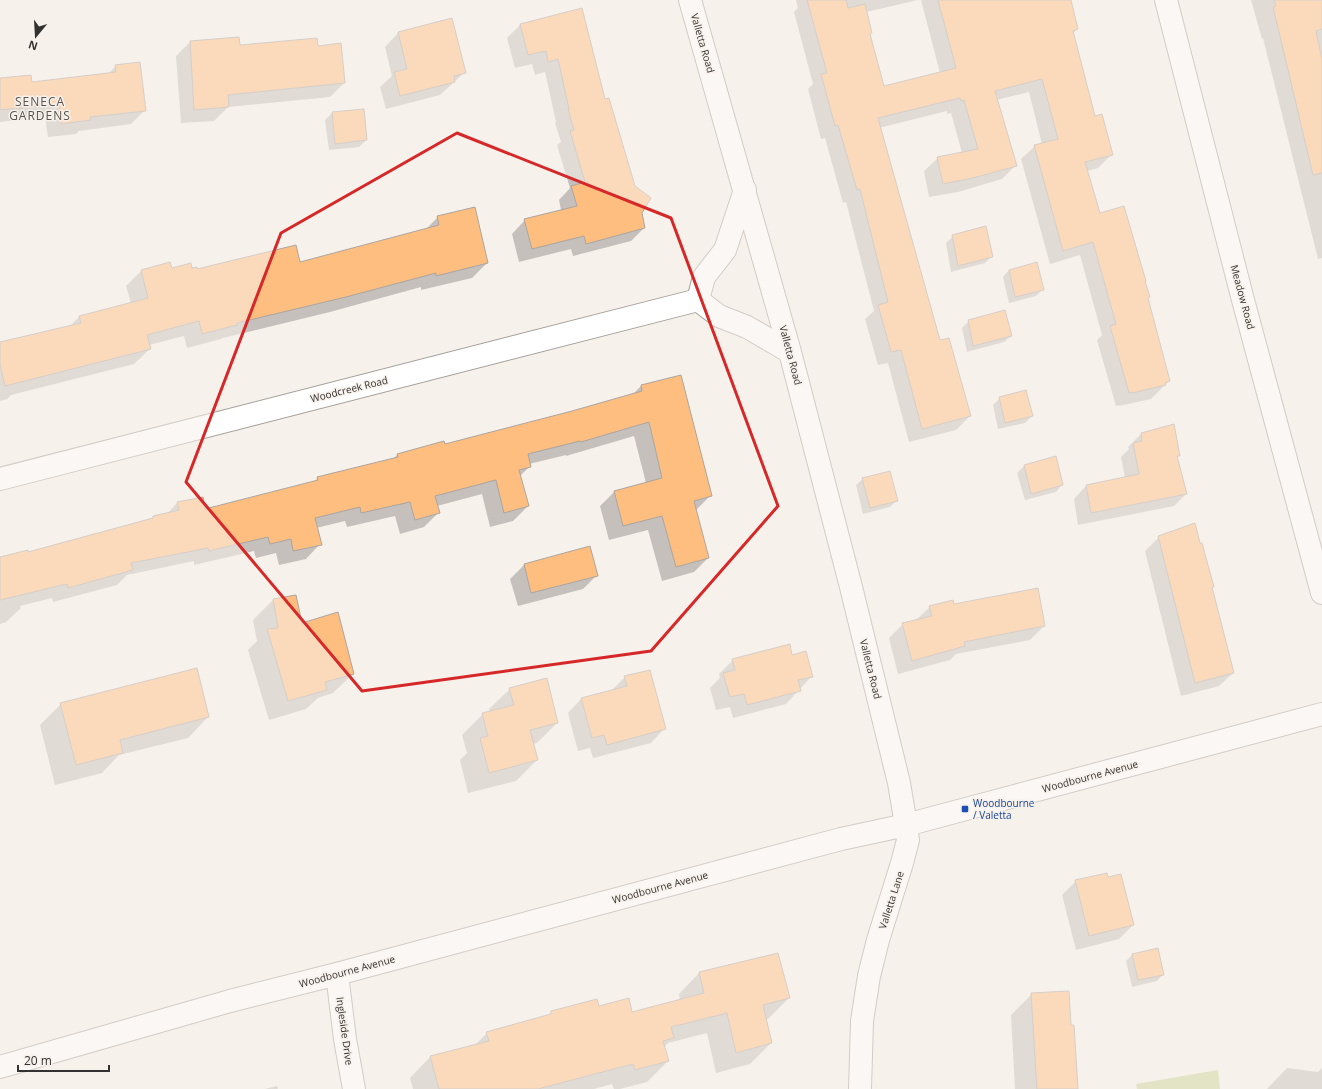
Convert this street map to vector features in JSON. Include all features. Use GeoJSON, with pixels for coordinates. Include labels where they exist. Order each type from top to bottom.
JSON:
{"type":"FeatureCollection","features":[{"type":"Feature","properties":{"kind":"street","name":"Valletta Road"},"geometry":{"type":"LineString","coordinates":[[690,0],[790,352],[882,713]]}},
{"type":"Feature","properties":{"kind":"street","name":"Meadow Road"},"geometry":{"type":"LineString","coordinates":[[1166,0],[1243,300],[1322,593]]}},
{"type":"Feature","properties":{"kind":"street"},"geometry":{"type":"LineString","coordinates":[[745,190],[725,250],[704,277],[698,300],[719,316],[747,327],[790,352]]}},
{"type":"Feature","properties":{"kind":"street","name":"Woodcreek Road"},"geometry":{"type":"LineString","coordinates":[[0,479],[698,300]]}},
{"type":"Feature","properties":{"kind":"street","name":"Valletta Lane"},"geometry":{"type":"LineString","coordinates":[[860,1089],[862,1021],[869,976],[878,940],[908,840],[899,783],[882,713]]}},
{"type":"Feature","properties":{"kind":"street","name":"Woodbourne Avenue"},"geometry":{"type":"LineString","coordinates":[[0,1067],[230,1001],[337,974],[841,839],[906,825],[1322,714]]}},
{"type":"Feature","properties":{"kind":"street","name":"Ingleside Drive"},"geometry":{"type":"LineString","coordinates":[[337,974],[345,1039],[354,1089]]}},
{"type":"Feature","properties":{"kind":"highlighted area"},"geometry":{"type":"Polygon","coordinates":[[[457,133],[671,218],[778,506],[651,651],[362,691],[186,482],[281,233],[457,133]]]}},
{"type":"Feature","properties":{"kind":"green space"},"geometry":{"type":"Polygon","coordinates":[[[1218,1070],[1220,1089],[1137,1089],[1136,1084],[1218,1070]]]}},
{"type":"Feature","properties":{"kind":"building"},"geometry":{"type":"Polygon","coordinates":[[[807,0],[846,0],[848,8],[865,4],[872,33],[870,34],[884,86],[956,68],[938,0],[1071,0],[1078,29],[1073,31],[1095,116],[1102,114],[1113,155],[1085,162],[1100,213],[1124,206],[1146,281],[1150,297],[1148,298],[1170,381],[1165,383],[1166,385],[1129,393],[1110,326],[1116,324],[1093,242],[1063,251],[1034,145],[1058,139],[1042,79],[995,91],[1017,166],[973,178],[943,184],[937,157],[978,149],[964,100],[961,101],[960,98],[878,118],[940,340],[949,338],[971,416],[922,429],[901,350],[891,352],[878,305],[888,302],[860,189],[857,190],[838,125],[835,126],[821,74],[827,73],[807,0]]]}},
{"type":"Feature","properties":{"kind":"building"},"geometry":{"type":"Polygon","coordinates":[[[1274,0],[1322,0],[1322,29],[1316,31],[1322,59],[1322,173],[1313,175],[1273,7],[1276,6],[1274,0]]]}},
{"type":"Feature","properties":{"kind":"building"},"geometry":{"type":"Polygon","coordinates":[[[582,8],[605,99],[609,98],[635,186],[651,198],[642,213],[645,228],[586,244],[584,236],[532,249],[524,219],[577,206],[571,186],[585,182],[570,131],[574,130],[568,109],[558,59],[548,62],[546,51],[528,55],[520,24],[582,8]]]}},
{"type":"Feature","properties":{"kind":"building"},"geometry":{"type":"Polygon","coordinates":[[[452,18],[466,73],[454,76],[455,82],[400,96],[394,72],[407,69],[398,32],[452,18]]]}},
{"type":"Feature","properties":{"kind":"building"},"geometry":{"type":"Polygon","coordinates":[[[239,37],[240,45],[317,38],[318,46],[341,43],[345,83],[228,95],[229,107],[194,110],[190,41],[239,37]]]}},
{"type":"Feature","properties":{"kind":"building"},"geometry":{"type":"Polygon","coordinates":[[[140,62],[146,111],[90,117],[91,120],[61,124],[59,104],[0,110],[0,78],[31,75],[32,82],[116,72],[115,65],[140,62]]]}},
{"type":"Feature","properties":{"kind":"building"},"geometry":{"type":"Polygon","coordinates":[[[364,109],[367,140],[335,144],[332,112],[364,109]]]}},
{"type":"Feature","properties":{"kind":"building"},"geometry":{"type":"Polygon","coordinates":[[[475,207],[488,263],[436,276],[436,273],[346,297],[237,323],[237,325],[202,334],[199,321],[147,335],[151,349],[5,386],[0,365],[0,342],[81,323],[79,316],[148,298],[141,270],[170,262],[172,268],[191,263],[192,268],[197,267],[197,269],[296,245],[300,262],[439,225],[437,216],[475,207]]]}},
{"type":"Feature","properties":{"kind":"building"},"geometry":{"type":"Polygon","coordinates":[[[986,226],[993,257],[958,266],[952,235],[986,226]]]}},
{"type":"Feature","properties":{"kind":"building"},"geometry":{"type":"Polygon","coordinates":[[[1037,262],[1044,290],[1015,297],[1009,270],[1037,262]]]}},
{"type":"Feature","properties":{"kind":"building"},"geometry":{"type":"Polygon","coordinates":[[[1005,310],[1012,336],[973,346],[968,320],[1005,310]]]}},
{"type":"Feature","properties":{"kind":"building"},"geometry":{"type":"Polygon","coordinates":[[[681,375],[712,496],[694,501],[709,558],[676,567],[662,516],[623,526],[614,491],[662,478],[649,422],[581,442],[528,454],[531,467],[519,470],[529,506],[504,513],[496,480],[435,496],[440,513],[415,520],[410,502],[361,513],[360,507],[315,518],[322,545],[293,551],[291,539],[270,544],[268,537],[209,551],[208,548],[131,563],[133,570],[68,588],[67,584],[0,600],[0,557],[28,550],[28,552],[179,510],[177,502],[203,497],[205,509],[318,480],[317,477],[398,457],[397,454],[444,441],[445,444],[642,391],[641,385],[681,375]]]}},
{"type":"Feature","properties":{"kind":"building"},"geometry":{"type":"Polygon","coordinates":[[[1026,390],[1033,416],[1005,423],[999,397],[1026,390]]]}},
{"type":"Feature","properties":{"kind":"building"},"geometry":{"type":"Polygon","coordinates":[[[1174,424],[1180,456],[1177,456],[1187,494],[1091,513],[1086,485],[1139,474],[1133,443],[1142,441],[1141,433],[1174,424]]]}},
{"type":"Feature","properties":{"kind":"building"},"geometry":{"type":"Polygon","coordinates":[[[1056,456],[1063,485],[1031,494],[1024,465],[1056,456]]]}},
{"type":"Feature","properties":{"kind":"building"},"geometry":{"type":"Polygon","coordinates":[[[890,471],[898,501],[870,508],[862,478],[890,471]]]}},
{"type":"Feature","properties":{"kind":"building"},"geometry":{"type":"Polygon","coordinates":[[[1195,523],[1214,587],[1212,587],[1234,673],[1195,683],[1158,536],[1195,523]]]}},
{"type":"Feature","properties":{"kind":"building"},"geometry":{"type":"Polygon","coordinates":[[[590,546],[598,576],[531,593],[524,564],[590,546]]]}},
{"type":"Feature","properties":{"kind":"building"},"geometry":{"type":"Polygon","coordinates":[[[1038,588],[1045,626],[964,642],[965,646],[912,661],[902,623],[932,616],[929,606],[953,600],[954,604],[1038,588]]]}},
{"type":"Feature","properties":{"kind":"building"},"geometry":{"type":"Polygon","coordinates":[[[296,595],[302,623],[338,612],[354,674],[325,682],[327,690],[288,701],[267,629],[278,628],[273,599],[296,595]]]}},
{"type":"Feature","properties":{"kind":"building"},"geometry":{"type":"Polygon","coordinates":[[[790,644],[792,655],[806,651],[813,677],[798,680],[801,691],[747,705],[744,694],[730,697],[723,673],[735,670],[732,659],[790,644]]]}},
{"type":"Feature","properties":{"kind":"building"},"geometry":{"type":"Polygon","coordinates":[[[197,668],[209,717],[120,740],[123,753],[76,765],[60,703],[197,668]]]}},
{"type":"Feature","properties":{"kind":"building"},"geometry":{"type":"Polygon","coordinates":[[[650,670],[666,729],[607,745],[604,735],[592,738],[581,698],[627,686],[624,676],[650,670]]]}},
{"type":"Feature","properties":{"kind":"building"},"geometry":{"type":"Polygon","coordinates":[[[547,678],[558,723],[530,730],[538,760],[489,773],[480,738],[488,736],[482,713],[514,705],[509,688],[547,678]]]}},
{"type":"Feature","properties":{"kind":"building"},"geometry":{"type":"Polygon","coordinates":[[[1107,873],[1108,877],[1121,874],[1134,925],[1089,936],[1075,880],[1107,873]]]}},
{"type":"Feature","properties":{"kind":"building"},"geometry":{"type":"Polygon","coordinates":[[[1158,948],[1164,975],[1138,980],[1132,954],[1158,948]]]}},
{"type":"Feature","properties":{"kind":"building"},"geometry":{"type":"Polygon","coordinates":[[[778,953],[790,998],[763,1005],[772,1043],[736,1053],[727,1013],[671,1027],[674,1038],[663,1041],[669,1061],[635,1070],[633,1064],[538,1089],[439,1089],[430,1056],[489,1041],[486,1032],[551,1014],[551,1011],[597,999],[599,1006],[629,998],[632,1012],[704,993],[699,972],[778,953]]]}},
{"type":"Feature","properties":{"kind":"building"},"geometry":{"type":"Polygon","coordinates":[[[1069,991],[1071,1025],[1074,1025],[1078,1089],[1037,1089],[1031,993],[1069,991]]]}},
{"type":"Feature","properties":{"kind":"place","name":"Woodbourne / Valetta"},"geometry":{"type":"Point","coordinates":[965,809]}},
{"type":"Feature","properties":{"kind":"district","name":"SENECA GARDENS"},"geometry":{"type":"Point","coordinates":[40,109]}}]}
